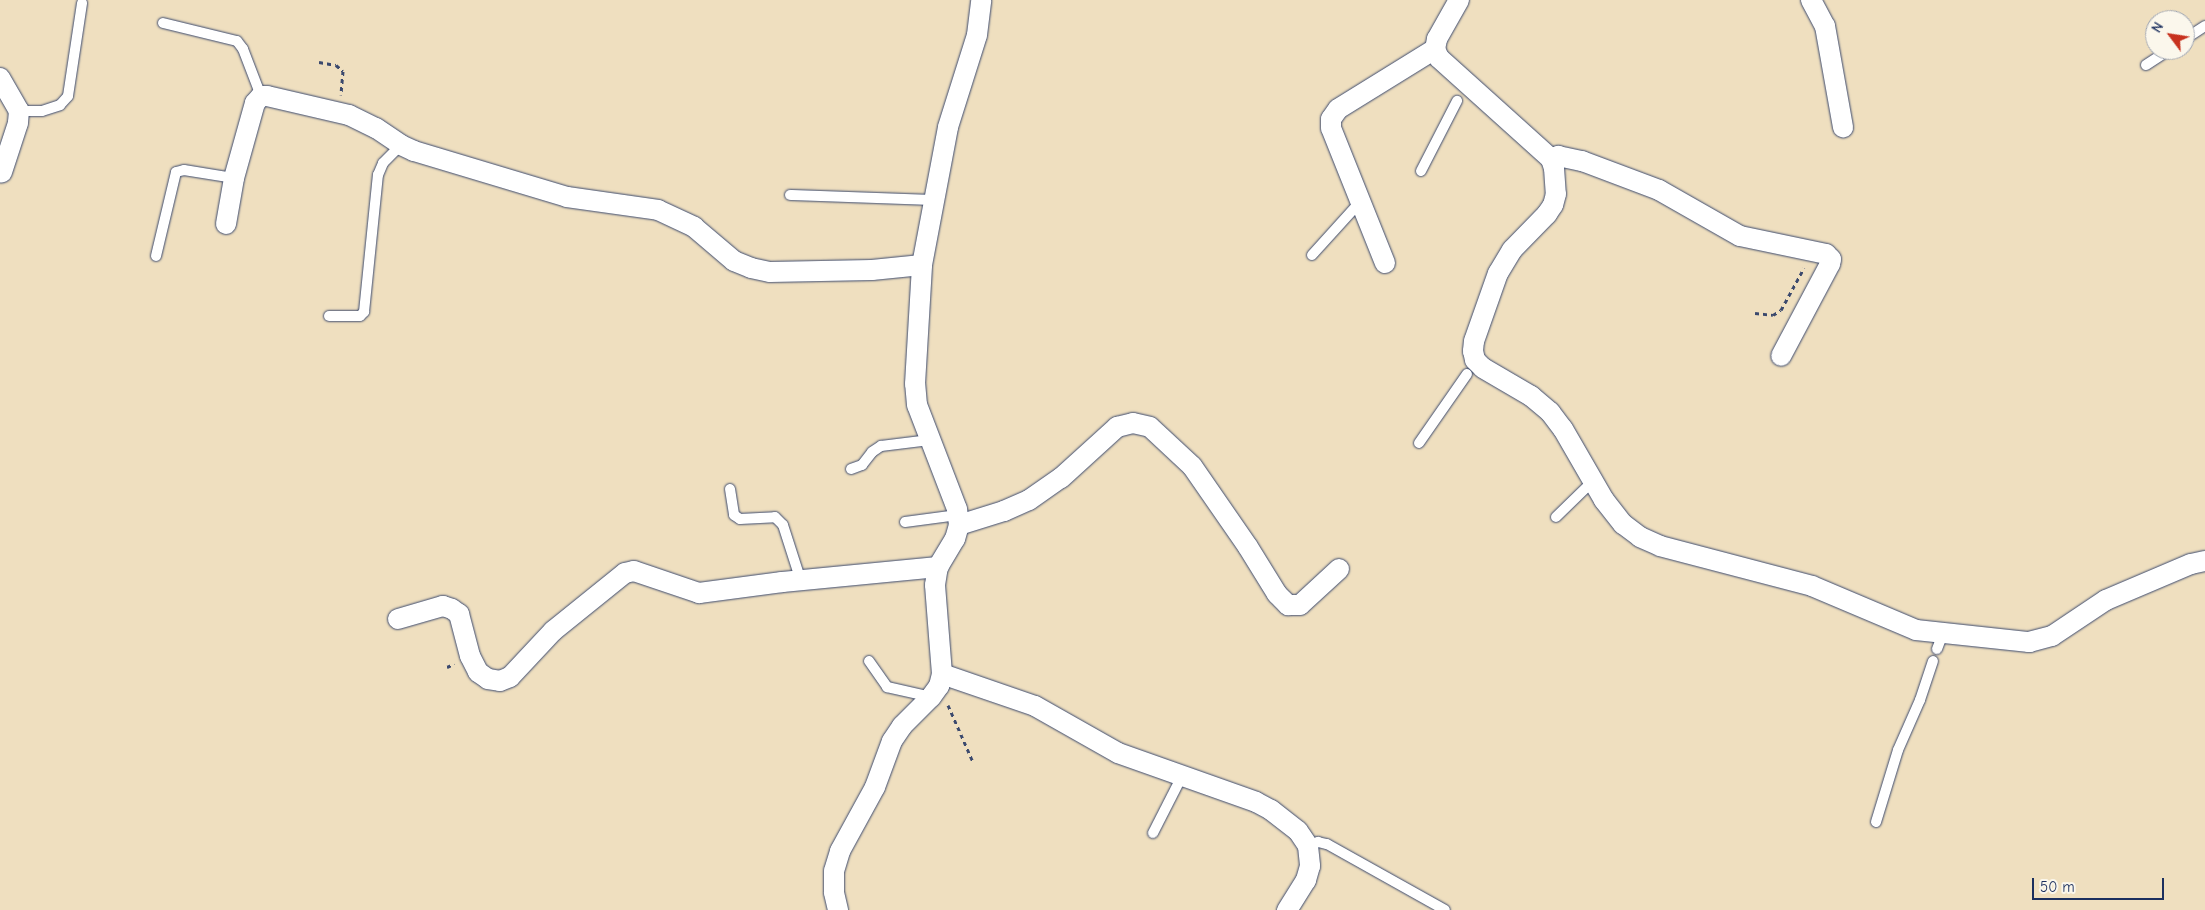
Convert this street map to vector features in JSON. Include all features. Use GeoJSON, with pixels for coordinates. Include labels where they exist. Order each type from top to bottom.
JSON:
{"type":"FeatureCollection","features":[{"type":"Feature","properties":{"kind":"street"},"geometry":{"type":"LineString","coordinates":[[838,910],[834,892],[834,871],[840,851],[875,787],[892,741],[902,726],[937,686],[935,585],[938,567],[955,539],[958,520],[917,406],[915,384],[922,265],[948,127],[977,35],[981,0]]}},
{"type":"Feature","properties":{"kind":"street"},"geometry":{"type":"LineString","coordinates":[[1459,0],[1437,39],[1435,49],[1439,58],[1462,92],[1551,159],[1554,168],[1556,194],[1553,205],[1512,250],[1498,273],[1474,341],[1471,367],[1483,368],[1531,396],[1550,412],[1563,429],[1604,500],[1623,524],[1640,537],[1653,543],[1812,586],[1940,641],[2029,642],[2042,640],[2106,600],[2205,561]]}},
{"type":"Feature","properties":{"kind":"street"},"geometry":{"type":"LineString","coordinates":[[1811,0],[1826,26],[1843,127]]}},
{"type":"Feature","properties":{"kind":"street"},"geometry":{"type":"LineString","coordinates":[[1385,263],[1331,128],[1331,119],[1338,109],[1435,49]]}},
{"type":"Feature","properties":{"kind":"street"},"geometry":{"type":"LineString","coordinates":[[0,78],[19,111],[18,123],[2,172]]}},
{"type":"Feature","properties":{"kind":"street"},"geometry":{"type":"LineString","coordinates":[[226,224],[234,178],[255,103],[261,96],[267,96],[340,113],[376,128],[401,146],[567,197],[658,210],[694,227],[734,261],[750,268],[770,272],[872,270],[922,265]]}},
{"type":"Feature","properties":{"kind":"street"},"geometry":{"type":"LineString","coordinates":[[1551,159],[1564,156],[1659,190],[1740,236],[1826,254],[1831,259],[1830,264],[1780,356]]}},
{"type":"Feature","properties":{"kind":"street"},"geometry":{"type":"LineString","coordinates":[[958,520],[1004,511],[1029,500],[1061,478],[1117,427],[1134,423],[1150,428],[1192,466],[1278,594],[1288,605],[1300,605],[1339,569]]}},
{"type":"Feature","properties":{"kind":"street"},"geometry":{"type":"LineString","coordinates":[[398,619],[443,606],[452,609],[459,614],[470,656],[478,672],[488,679],[500,681],[510,677],[553,630],[625,573],[634,571],[699,593],[938,567]]}},
{"type":"Feature","properties":{"kind":"street"},"geometry":{"type":"LineString","coordinates":[[937,686],[1035,706],[1118,753],[1256,802],[1271,810],[1298,831],[1308,846],[1310,866],[1306,880],[1288,910]]}},
{"type":"Feature","properties":{"kind":"lane"},"geometry":{"type":"LineString","coordinates":[[19,111],[42,111],[60,105],[68,96],[82,3]]}},
{"type":"Feature","properties":{"kind":"lane"},"geometry":{"type":"LineString","coordinates":[[163,23],[237,41],[243,49],[261,96]]}},
{"type":"Feature","properties":{"kind":"lane"},"geometry":{"type":"LineString","coordinates":[[2146,65],[2154,60]]}},
{"type":"Feature","properties":{"kind":"lane"},"geometry":{"type":"LineString","coordinates":[[1421,171],[1462,92]]}},
{"type":"Feature","properties":{"kind":"lane"},"geometry":{"type":"LineString","coordinates":[[329,316],[360,316],[364,312],[378,175],[383,163],[401,146]]}},
{"type":"Feature","properties":{"kind":"lane"},"geometry":{"type":"LineString","coordinates":[[156,256],[176,172],[184,170],[234,178]]}},
{"type":"Feature","properties":{"kind":"lane"},"geometry":{"type":"LineString","coordinates":[[790,195],[935,200]]}},
{"type":"Feature","properties":{"kind":"lane"},"geometry":{"type":"LineString","coordinates":[[1312,255],[1360,202]]}},
{"type":"Feature","properties":{"kind":"lane"},"geometry":{"type":"LineString","coordinates":[[1419,443],[1471,367]]}},
{"type":"Feature","properties":{"kind":"lane"},"geometry":{"type":"LineString","coordinates":[[851,469],[862,465],[872,452],[881,446],[930,440]]}},
{"type":"Feature","properties":{"kind":"lane"},"geometry":{"type":"LineString","coordinates":[[1556,517],[1593,480]]}},
{"type":"Feature","properties":{"kind":"lane"},"geometry":{"type":"LineString","coordinates":[[730,489],[734,515],[740,519],[775,517],[783,525],[800,581]]}},
{"type":"Feature","properties":{"kind":"lane"},"geometry":{"type":"LineString","coordinates":[[905,522],[958,520]]}},
{"type":"Feature","properties":{"kind":"lane"},"geometry":{"type":"LineString","coordinates":[[868,661],[887,687],[937,686]]}},
{"type":"Feature","properties":{"kind":"lane"},"geometry":{"type":"LineString","coordinates":[[1876,822],[1898,750],[1920,700],[1933,661]]}},
{"type":"Feature","properties":{"kind":"lane"},"geometry":{"type":"LineString","coordinates":[[1153,833],[1182,776]]}},
{"type":"Feature","properties":{"kind":"lane"},"geometry":{"type":"LineString","coordinates":[[1308,846],[1318,842],[1327,844],[1445,910]]}},
{"type":"Feature","properties":{"kind":"path"},"geometry":{"type":"LineString","coordinates":[[319,62],[336,65],[343,71],[340,113]]}},
{"type":"Feature","properties":{"kind":"path"},"geometry":{"type":"LineString","coordinates":[[1754,313],[1773,315],[1781,310],[1813,252]]}},
{"type":"Feature","properties":{"kind":"path"},"geometry":{"type":"LineString","coordinates":[[937,686],[972,762]]}}]}
